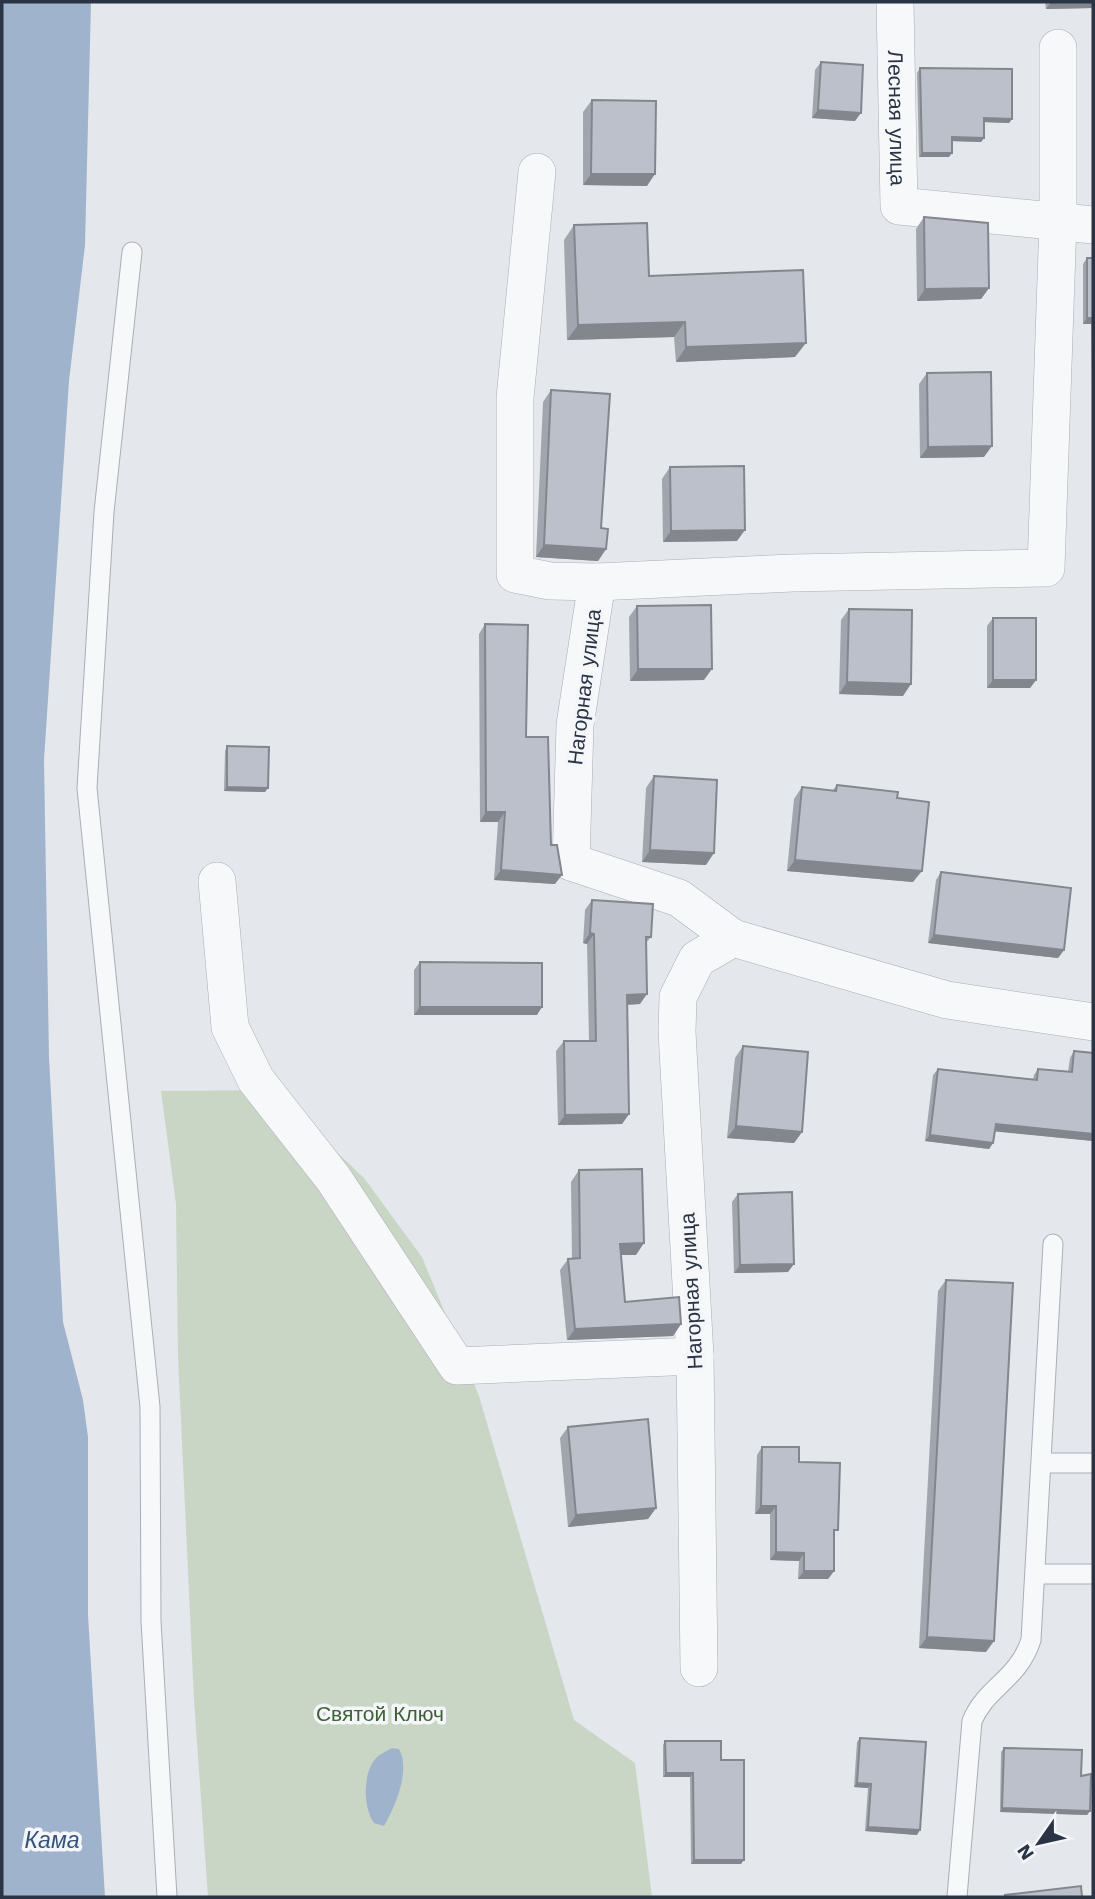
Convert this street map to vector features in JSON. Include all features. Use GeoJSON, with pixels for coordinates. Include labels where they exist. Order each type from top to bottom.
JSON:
{"type":"FeatureCollection","features":[{"type":"Feature","properties":{"kind":"street","name":"Лесная улица"},"geometry":{"type":"LineString","coordinates":[[895,2],[899,206],[1076,223]]}},
{"type":"Feature","properties":{"kind":"street"},"geometry":{"type":"LineString","coordinates":[[537,172],[515,398],[515,574],[550,581],[597,582],[792,573],[1046,568],[1076,223],[1058,48]]}},
{"type":"Feature","properties":{"kind":"street","name":"Нагорная улица"},"geometry":{"type":"LineString","coordinates":[[597,582],[575,725],[571,862],[679,898],[733,938],[947,1000],[1093,1022]]}},
{"type":"Feature","properties":{"kind":"street"},"geometry":{"type":"LineString","coordinates":[[217,881],[230,1027],[257,1080],[333,1178],[457,1366],[695,1356]]}},
{"type":"Feature","properties":{"kind":"street","name":"Нагорная улица"},"geometry":{"type":"LineString","coordinates":[[699,1668],[695,1356],[677,1032],[678,997],[697,959],[733,938]]}},
{"type":"Feature","properties":{"kind":"lane"},"geometry":{"type":"LineString","coordinates":[[132,252],[104,512],[88,788],[150,1407],[151,1621],[167,1897]]}},
{"type":"Feature","properties":{"kind":"lane"},"geometry":{"type":"LineString","coordinates":[[957,1897],[972,1721],[977,1709],[1017,1670],[1026,1657],[1031,1640],[1053,1244]]}},
{"type":"Feature","properties":{"kind":"lane"},"geometry":{"type":"LineString","coordinates":[[1041,1463],[1093,1463]]}},
{"type":"Feature","properties":{"kind":"lane"},"geometry":{"type":"LineString","coordinates":[[1035,1574],[1093,1574]]}},
{"type":"Feature","properties":{"kind":"green space","name":"Святой Ключ"},"geometry":{"type":"Polygon","coordinates":[[[271,1090],[364,1178],[422,1257],[479,1396],[574,1720],[635,1763],[652,1897],[208,1897],[194,1700],[178,1357],[176,1204],[161,1091],[271,1090]]]}},
{"type":"Feature","properties":{"kind":"water","name":"Кама"},"geometry":{"type":"Polygon","coordinates":[[[2,2],[91,2],[85,245],[69,381],[44,760],[49,1057],[63,1322],[83,1400],[88,1437],[88,1615],[105,1897],[2,1897],[2,2]]]}},
{"type":"Feature","properties":{"kind":"water"},"geometry":{"type":"Polygon","coordinates":[[[392,1748],[399,1749],[402,1758],[402,1778],[397,1799],[384,1826],[374,1823],[370,1816],[366,1790],[372,1764],[377,1757],[392,1748]]]}},
{"type":"Feature","properties":{"kind":"building"},"geometry":{"type":"Polygon","coordinates":[[[821,62],[863,65],[861,113],[818,110],[821,62]]]}},
{"type":"Feature","properties":{"kind":"building"},"geometry":{"type":"Polygon","coordinates":[[[920,68],[1012,69],[1012,119],[984,118],[984,138],[952,137],[952,153],[922,153],[920,68]]]}},
{"type":"Feature","properties":{"kind":"building"},"geometry":{"type":"Polygon","coordinates":[[[592,100],[656,101],[655,174],[591,174],[592,100]]]}},
{"type":"Feature","properties":{"kind":"building"},"geometry":{"type":"Polygon","coordinates":[[[924,217],[988,223],[989,288],[925,289],[924,217]]]}},
{"type":"Feature","properties":{"kind":"building"},"geometry":{"type":"Polygon","coordinates":[[[647,223],[649,276],[803,270],[806,343],[686,347],[685,322],[578,325],[574,225],[647,223]]]}},
{"type":"Feature","properties":{"kind":"building"},"geometry":{"type":"Polygon","coordinates":[[[1087,258],[1093,258],[1093,318],[1087,318],[1087,258]]]}},
{"type":"Feature","properties":{"kind":"building"},"geometry":{"type":"Polygon","coordinates":[[[991,372],[992,446],[928,447],[927,373],[991,372]]]}},
{"type":"Feature","properties":{"kind":"building"},"geometry":{"type":"Polygon","coordinates":[[[551,390],[610,394],[601,528],[608,529],[606,549],[544,545],[551,390]]]}},
{"type":"Feature","properties":{"kind":"building"},"geometry":{"type":"Polygon","coordinates":[[[744,466],[745,530],[671,531],[670,467],[744,466]]]}},
{"type":"Feature","properties":{"kind":"building"},"geometry":{"type":"Polygon","coordinates":[[[711,605],[712,669],[638,669],[637,606],[711,605]]]}},
{"type":"Feature","properties":{"kind":"building"},"geometry":{"type":"Polygon","coordinates":[[[849,609],[912,610],[911,684],[847,682],[849,609]]]}},
{"type":"Feature","properties":{"kind":"building"},"geometry":{"type":"Polygon","coordinates":[[[993,618],[1036,618],[1036,680],[993,680],[993,618]]]}},
{"type":"Feature","properties":{"kind":"building"},"geometry":{"type":"Polygon","coordinates":[[[485,624],[528,625],[526,737],[548,737],[551,845],[557,845],[562,875],[501,870],[505,812],[486,812],[485,624]]]}},
{"type":"Feature","properties":{"kind":"building"},"geometry":{"type":"Polygon","coordinates":[[[227,746],[269,747],[268,788],[227,787],[227,746]]]}},
{"type":"Feature","properties":{"kind":"building"},"geometry":{"type":"Polygon","coordinates":[[[654,776],[717,780],[714,853],[650,850],[654,776]]]}},
{"type":"Feature","properties":{"kind":"building"},"geometry":{"type":"Polygon","coordinates":[[[837,785],[898,792],[897,798],[929,802],[922,871],[795,860],[802,787],[836,791],[837,785]]]}},
{"type":"Feature","properties":{"kind":"building"},"geometry":{"type":"Polygon","coordinates":[[[941,872],[1071,888],[1064,950],[934,935],[941,872]]]}},
{"type":"Feature","properties":{"kind":"building"},"geometry":{"type":"Polygon","coordinates":[[[592,900],[653,904],[651,937],[646,937],[647,994],[627,995],[629,1114],[565,1115],[564,1041],[596,1041],[594,934],[590,933],[592,900]]]}},
{"type":"Feature","properties":{"kind":"building"},"geometry":{"type":"Polygon","coordinates":[[[420,962],[542,963],[542,1007],[420,1007],[420,962]]]}},
{"type":"Feature","properties":{"kind":"building"},"geometry":{"type":"Polygon","coordinates":[[[743,1046],[808,1052],[802,1132],[736,1126],[743,1046]]]}},
{"type":"Feature","properties":{"kind":"building"},"geometry":{"type":"Polygon","coordinates":[[[1074,1051],[1093,1053],[1093,1134],[996,1124],[993,1143],[930,1135],[938,1069],[1037,1080],[1038,1069],[1072,1072],[1074,1051]]]}},
{"type":"Feature","properties":{"kind":"building"},"geometry":{"type":"Polygon","coordinates":[[[642,1169],[644,1243],[620,1244],[625,1302],[679,1297],[681,1324],[575,1329],[568,1259],[580,1258],[579,1170],[642,1169]]]}},
{"type":"Feature","properties":{"kind":"building"},"geometry":{"type":"Polygon","coordinates":[[[792,1192],[794,1264],[740,1265],[738,1194],[792,1192]]]}},
{"type":"Feature","properties":{"kind":"building"},"geometry":{"type":"Polygon","coordinates":[[[946,1280],[1013,1283],[994,1641],[927,1637],[946,1280]]]}},
{"type":"Feature","properties":{"kind":"building"},"geometry":{"type":"Polygon","coordinates":[[[648,1419],[656,1508],[576,1515],[568,1427],[648,1419]]]}},
{"type":"Feature","properties":{"kind":"building"},"geometry":{"type":"Polygon","coordinates":[[[762,1447],[799,1447],[799,1462],[840,1463],[838,1530],[834,1530],[834,1571],[804,1571],[804,1553],[776,1552],[776,1506],[761,1506],[762,1447]]]}},
{"type":"Feature","properties":{"kind":"building"},"geometry":{"type":"Polygon","coordinates":[[[860,1738],[926,1742],[920,1830],[868,1827],[871,1784],[857,1783],[860,1738]]]}},
{"type":"Feature","properties":{"kind":"building"},"geometry":{"type":"Polygon","coordinates":[[[665,1741],[721,1741],[721,1760],[744,1760],[744,1860],[694,1860],[693,1773],[666,1773],[665,1741]]]}},
{"type":"Feature","properties":{"kind":"building"},"geometry":{"type":"Polygon","coordinates":[[[1004,1748],[1082,1750],[1081,1776],[1091,1774],[1090,1811],[1002,1808],[1004,1748]]]}},
{"type":"Feature","properties":{"kind":"building"},"geometry":{"type":"Polygon","coordinates":[[[1081,1886],[1082,1897],[1005,1897],[1005,1895],[1081,1886]]]}}]}
